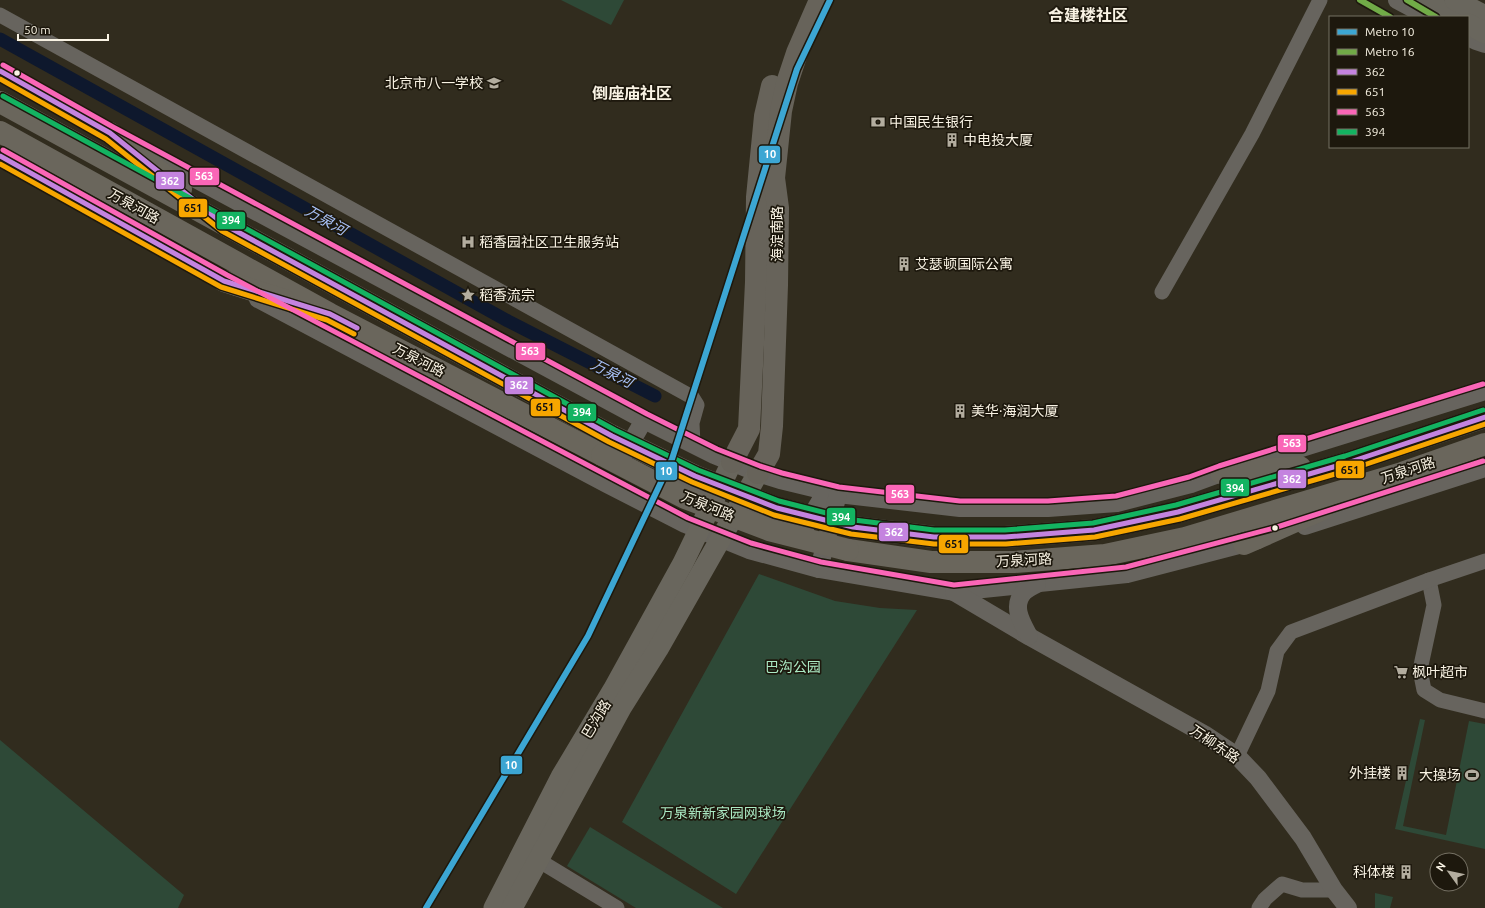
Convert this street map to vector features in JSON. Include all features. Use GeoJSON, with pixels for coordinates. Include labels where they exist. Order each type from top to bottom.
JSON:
{"type":"FeatureCollection","features":[{"type":"Feature","properties":{"kind":"highway","name":"万泉河路"},"geometry":{"type":"LineString","coordinates":[[0,102],[612,436],[695,476],[777,508],[853,527],[934,537],[1006,537],[1094,530],[1178,512],[1347,463],[1485,417]]}},
{"type":"Feature","properties":{"kind":"highway","name":"万泉河路"},"geometry":{"type":"LineString","coordinates":[[0,132],[330,314],[685,498],[770,530],[848,550],[931,562],[1014,562],[1105,555],[1185,538],[1402,473],[1485,444]]}},
{"type":"Feature","properties":{"kind":"highway"},"geometry":{"type":"LineString","coordinates":[[110,133],[225,225]]}},
{"type":"Feature","properties":{"kind":"highway"},"geometry":{"type":"LineString","coordinates":[[224,281],[330,314]]}},
{"type":"Feature","properties":{"kind":"highway"},"geometry":{"type":"LineString","coordinates":[[1221,473],[1347,463]]}},
{"type":"Feature","properties":{"kind":"highway"},"geometry":{"type":"LineString","coordinates":[[1244,544],[1402,473]]}},
{"type":"Feature","properties":{"kind":"main road","name":"海淀南路"},"geometry":{"type":"LineString","coordinates":[[732,462],[749,429],[756,282],[757,197],[765,116],[773,81],[783,50],[804,0]]}},
{"type":"Feature","properties":{"kind":"main road","name":"海淀南路"},"geometry":{"type":"LineString","coordinates":[[758,473],[769,454],[772,426],[778,254],[778,208],[774,178],[781,110],[792,68],[820,0]]}},
{"type":"Feature","properties":{"kind":"main road"},"geometry":{"type":"LineString","coordinates":[[1422,0],[1452,16]]}},
{"type":"Feature","properties":{"kind":"main road"},"geometry":{"type":"LineString","coordinates":[[1455,0],[1485,16]]}},
{"type":"Feature","properties":{"kind":"main road"},"geometry":{"type":"LineString","coordinates":[[1469,25],[1485,33]]}},
{"type":"Feature","properties":{"kind":"main road","name":"巴沟路"},"geometry":{"type":"LineString","coordinates":[[494,908],[561,777],[613,690],[683,564],[732,462]]}},
{"type":"Feature","properties":{"kind":"main road","name":"巴沟路"},"geometry":{"type":"LineString","coordinates":[[512,908],[621,708],[658,649],[758,473]]}},
{"type":"Feature","properties":{"kind":"street"},"geometry":{"type":"LineString","coordinates":[[1162,292],[1252,134],[1320,0]]}},
{"type":"Feature","properties":{"kind":"street"},"geometry":{"type":"LineString","coordinates":[[1397,0],[1427,16]]}},
{"type":"Feature","properties":{"kind":"street"},"geometry":{"type":"LineString","coordinates":[[0,15],[692,397],[697,405],[692,423],[693,444]]}},
{"type":"Feature","properties":{"kind":"street"},"geometry":{"type":"LineString","coordinates":[[1469,38],[1476,42],[1485,44]]}},
{"type":"Feature","properties":{"kind":"street"},"geometry":{"type":"LineString","coordinates":[[0,71],[110,133],[644,420],[714,455],[758,473],[780,480],[832,492],[960,508],[1048,508],[1117,503],[1191,484],[1221,473],[1485,392]]}},
{"type":"Feature","properties":{"kind":"street","name":"万泉河路"},"geometry":{"type":"LineString","coordinates":[[0,156],[224,281],[640,502],[699,530],[748,550],[819,569],[954,592],[1127,574],[1244,544],[1485,468]]}},
{"type":"Feature","properties":{"kind":"street"},"geometry":{"type":"LineString","coordinates":[[607,484],[644,420]]}},
{"type":"Feature","properties":{"kind":"street"},"geometry":{"type":"LineString","coordinates":[[640,502],[670,479],[738,508],[771,519],[805,527],[832,492]]}},
{"type":"Feature","properties":{"kind":"street"},"geometry":{"type":"LineString","coordinates":[[819,569],[832,492]]}},
{"type":"Feature","properties":{"kind":"street"},"geometry":{"type":"LineString","coordinates":[[1238,756],[1268,692],[1277,651],[1291,632],[1429,580],[1485,561]]}},
{"type":"Feature","properties":{"kind":"street"},"geometry":{"type":"LineString","coordinates":[[1429,580],[1434,606],[1420,670],[1424,690],[1440,700],[1485,711]]}},
{"type":"Feature","properties":{"kind":"street"},"geometry":{"type":"LineString","coordinates":[[1030,637],[1019,615],[1019,599],[1024,592],[1037,584]]}},
{"type":"Feature","properties":{"kind":"street","name":"万柳东路"},"geometry":{"type":"LineString","coordinates":[[954,592],[1030,637],[1204,734],[1238,756],[1258,778],[1303,838],[1334,890],[1348,908]]}},
{"type":"Feature","properties":{"kind":"street"},"geometry":{"type":"LineString","coordinates":[[538,860],[617,908]]}},
{"type":"Feature","properties":{"kind":"street"},"geometry":{"type":"LineString","coordinates":[[1259,908],[1265,899],[1282,884],[1302,890],[1334,890]]}},
{"type":"Feature","properties":{"kind":"green space"},"geometry":{"type":"Polygon","coordinates":[[[561,0],[624,0],[611,25],[561,0]]]}},
{"type":"Feature","properties":{"kind":"green space","name":"巴沟公园"},"geometry":{"type":"Polygon","coordinates":[[[759,574],[835,601],[880,608],[917,610],[736,894],[622,822],[759,574]]]}},
{"type":"Feature","properties":{"kind":"green space","name":"大操场"},"geometry":{"type":"Polygon","coordinates":[[[1420,719],[1425,720],[1403,826],[1446,835],[1469,721],[1485,724],[1485,849],[1395,829],[1420,719]]]}},
{"type":"Feature","properties":{"kind":"green space"},"geometry":{"type":"Polygon","coordinates":[[[0,740],[184,895],[178,908],[0,908],[0,740]]]}},
{"type":"Feature","properties":{"kind":"green space"},"geometry":{"type":"Polygon","coordinates":[[[590,827],[723,908],[636,908],[567,866],[590,827]]]}},
{"type":"Feature","properties":{"kind":"green space"},"geometry":{"type":"Polygon","coordinates":[[[1375,893],[1393,897],[1390,908],[1375,908],[1375,893]]]}},
{"type":"Feature","properties":{"kind":"waterway","name":"万泉河"},"geometry":{"type":"LineString","coordinates":[[0,39],[508,321],[655,396]]}},
{"type":"Feature","properties":{"kind":"metro line","name":"10"},"geometry":{"type":"LineString","coordinates":[[426,908],[588,636],[672,459],[797,69],[830,0]]}},
{"type":"Feature","properties":{"kind":"metro line","name":"16"},"geometry":{"type":"LineString","coordinates":[[1360,0],[1388,16]]}},
{"type":"Feature","properties":{"kind":"metro line","name":"16"},"geometry":{"type":"LineString","coordinates":[[1407,0],[1434,16]]}},
{"type":"Feature","properties":{"kind":"transit line","name":"563"},"geometry":{"type":"LineString","coordinates":[[3,65],[113,127],[647,414],[717,449],[760,466],[839,487],[960,501],[1048,501],[1116,496],[1189,477],[1219,466],[1483,384]]}},
{"type":"Feature","properties":{"kind":"transit line","name":"362"},"geometry":{"type":"LineString","coordinates":[[0,71],[110,133],[225,225],[612,436],[695,476],[777,508],[853,527],[934,537],[1005,537],[1094,530],[1178,512],[1347,463],[1485,417]]}},
{"type":"Feature","properties":{"kind":"transit line","name":"651"},"geometry":{"type":"LineString","coordinates":[[0,79],[106,139],[222,231],[609,442],[692,482],[774,515],[851,534],[934,544],[1006,544],[1095,537],[1180,519],[1349,470],[1485,424]]}},
{"type":"Feature","properties":{"kind":"transit line","name":"394"},"geometry":{"type":"LineString","coordinates":[[3,96],[615,430],[698,470],[779,501],[854,520],[934,530],[1005,530],[1093,523],[1176,505],[1345,456],[1483,410]]}},
{"type":"Feature","properties":{"kind":"transit line","name":"563"},"geometry":{"type":"LineString","coordinates":[[3,150],[227,275],[688,518],[751,543],[821,562],[954,585],[1126,567],[1274,528],[1483,461]]}},
{"type":"Feature","properties":{"kind":"transit line","name":"362"},"geometry":{"type":"LineString","coordinates":[[0,156],[224,281],[330,314],[357,328]]}},
{"type":"Feature","properties":{"kind":"transit line","name":"651"},"geometry":{"type":"LineString","coordinates":[[0,164],[221,287],[327,320],[354,334]]}},
{"type":"Feature","properties":{"kind":"place","name":"北京市八一学校"},"geometry":{"type":"Point","coordinates":[494,83]}},
{"type":"Feature","properties":{"kind":"place","name":"中国民生银行"},"geometry":{"type":"Point","coordinates":[878,122]}},
{"type":"Feature","properties":{"kind":"place","name":"中电投大厦"},"geometry":{"type":"Point","coordinates":[952,140]}},
{"type":"Feature","properties":{"kind":"place","name":"稻香园社区卫生服务站"},"geometry":{"type":"Point","coordinates":[468,242]}},
{"type":"Feature","properties":{"kind":"place","name":"艾瑟顿国际公寓"},"geometry":{"type":"Point","coordinates":[904,264]}},
{"type":"Feature","properties":{"kind":"place","name":"稻香流宗"},"geometry":{"type":"Point","coordinates":[468,295]}},
{"type":"Feature","properties":{"kind":"place","name":"美华·海润大厦"},"geometry":{"type":"Point","coordinates":[960,411]}},
{"type":"Feature","properties":{"kind":"place","name":"枫叶超市"},"geometry":{"type":"Point","coordinates":[1401,672]}},
{"type":"Feature","properties":{"kind":"place","name":"外挂楼"},"geometry":{"type":"Point","coordinates":[1402,773]}},
{"type":"Feature","properties":{"kind":"place","name":"大操场"},"geometry":{"type":"Point","coordinates":[1472,775]}},
{"type":"Feature","properties":{"kind":"place","name":"科体楼"},"geometry":{"type":"Point","coordinates":[1406,872]}},
{"type":"Feature","properties":{"kind":"district","name":"合建楼社区"},"geometry":{"type":"Point","coordinates":[1088,15]}},
{"type":"Feature","properties":{"kind":"district","name":"倒座庙社区"},"geometry":{"type":"Point","coordinates":[632,93]}},
{"type":"Feature","properties":{"kind":"park label","name":"万泉新新家园网球场"},"geometry":{"type":"Point","coordinates":[723,813]}}]}
